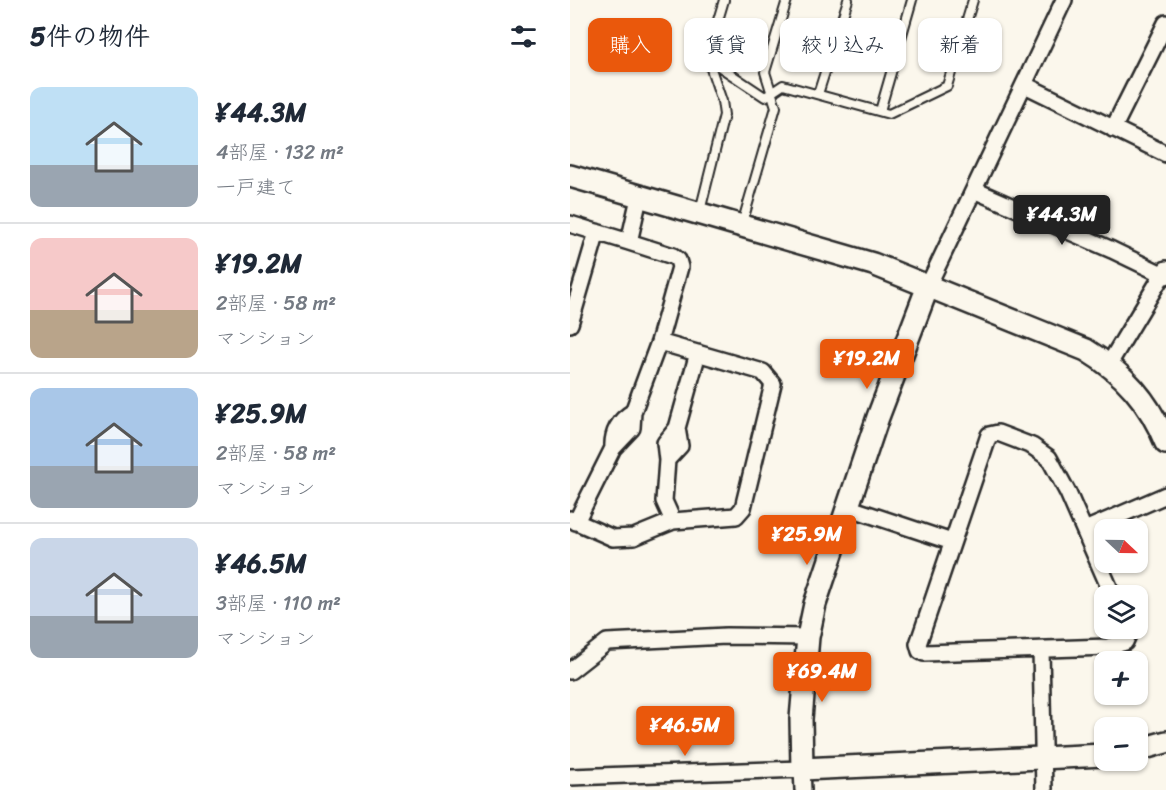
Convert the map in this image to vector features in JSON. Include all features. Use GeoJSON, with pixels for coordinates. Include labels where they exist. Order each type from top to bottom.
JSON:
{"type":"FeatureCollection","features":[{"type":"Feature","properties":{"kind":"street"},"geometry":{"type":"LineString","coordinates":[[802,780],[801,719],[808,637],[847,507],[878,417],[928,286],[1064,0]]}},
{"type":"Feature","properties":{"kind":"street"},"geometry":{"type":"LineString","coordinates":[[1113,129],[1166,23]]}},
{"type":"Feature","properties":{"kind":"street"},"geometry":{"type":"LineString","coordinates":[[1025,86],[1166,154]]}},
{"type":"Feature","properties":{"kind":"street"},"geometry":{"type":"LineString","coordinates":[[570,177],[873,264],[1054,336],[1108,364],[1150,408],[1166,443]]}},
{"type":"Feature","properties":{"kind":"street"},"geometry":{"type":"LineString","coordinates":[[974,190],[1165,273],[1108,364]]}},
{"type":"Feature","properties":{"kind":"street"},"geometry":{"type":"LineString","coordinates":[[629,242],[639,198]]}},
{"type":"Feature","properties":{"kind":"street"},"geometry":{"type":"LineString","coordinates":[[570,224],[678,260],[680,267],[658,342],[633,412],[632,428],[613,448],[573,520],[613,538],[634,537],[673,521],[740,514],[773,384],[763,372],[658,342]]}},
{"type":"Feature","properties":{"kind":"street"},"geometry":{"type":"LineString","coordinates":[[570,324],[597,232]]}},
{"type":"Feature","properties":{"kind":"street"},"geometry":{"type":"LineString","coordinates":[[673,521],[664,501],[667,460],[680,446],[677,428],[698,353]]}},
{"type":"Feature","properties":{"kind":"street"},"geometry":{"type":"LineString","coordinates":[[1108,585],[1085,530],[1049,458],[1032,446],[994,433],[989,435],[952,542],[918,644],[920,651],[924,653],[1041,650],[1117,644],[1127,639]]}},
{"type":"Feature","properties":{"kind":"street"},"geometry":{"type":"LineString","coordinates":[[1085,530],[1166,495]]}},
{"type":"Feature","properties":{"kind":"street"},"geometry":{"type":"LineString","coordinates":[[847,507],[952,542]]}},
{"type":"Feature","properties":{"kind":"street"},"geometry":{"type":"LineString","coordinates":[[570,671],[607,642],[726,636],[808,637]]}},
{"type":"Feature","properties":{"kind":"street"},"geometry":{"type":"LineString","coordinates":[[1041,650],[1044,790]]}},
{"type":"Feature","properties":{"kind":"street"},"geometry":{"type":"LineString","coordinates":[[1148,747],[1166,742]]}},
{"type":"Feature","properties":{"kind":"street"},"geometry":{"type":"LineString","coordinates":[[570,777],[802,780],[1094,756]]}},
{"type":"Feature","properties":{"kind":"lane"},"geometry":{"type":"LineString","coordinates":[[719,18],[724,0]]}},
{"type":"Feature","properties":{"kind":"lane"},"geometry":{"type":"LineString","coordinates":[[741,226],[776,107],[770,94],[765,72],[787,0]]}},
{"type":"Feature","properties":{"kind":"lane"},"geometry":{"type":"LineString","coordinates":[[818,94],[848,0]]}},
{"type":"Feature","properties":{"kind":"lane"},"geometry":{"type":"LineString","coordinates":[[880,111],[912,0]]}},
{"type":"Feature","properties":{"kind":"lane"},"geometry":{"type":"LineString","coordinates":[[728,72],[765,97],[783,85],[889,114],[947,86],[973,0]]}},
{"type":"Feature","properties":{"kind":"lane"},"geometry":{"type":"LineString","coordinates":[[700,213],[724,115],[712,72]]}}]}
